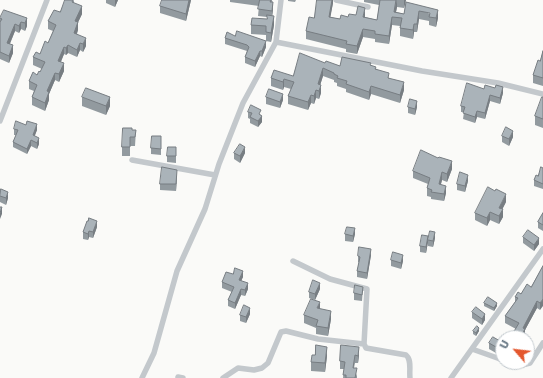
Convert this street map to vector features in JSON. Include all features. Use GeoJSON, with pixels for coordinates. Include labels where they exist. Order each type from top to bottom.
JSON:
{"type":"FeatureCollection","features":[{"type":"Feature","properties":{"kind":"street"},"geometry":{"type":"LineString","coordinates":[[0,121],[47,0]]}},
{"type":"Feature","properties":{"kind":"street"},"geometry":{"type":"LineString","coordinates":[[142,378],[154,353],[177,271],[205,209],[215,174],[243,103],[276,42],[281,0]]}},
{"type":"Feature","properties":{"kind":"street"},"geometry":{"type":"LineString","coordinates":[[336,0],[368,7]]}},
{"type":"Feature","properties":{"kind":"street"},"geometry":{"type":"LineString","coordinates":[[276,42],[422,71],[505,84],[543,94]]}},
{"type":"Feature","properties":{"kind":"street"},"geometry":{"type":"LineString","coordinates":[[132,160],[215,174]]}},
{"type":"Feature","properties":{"kind":"street"},"geometry":{"type":"LineString","coordinates":[[451,378],[543,249]]}},
{"type":"Feature","properties":{"kind":"street"},"geometry":{"type":"LineString","coordinates":[[293,261],[330,279],[367,289],[364,344],[366,348],[406,355],[409,357],[410,378]]}},
{"type":"Feature","properties":{"kind":"street"},"geometry":{"type":"LineString","coordinates":[[223,378],[238,368],[254,370],[262,368],[268,363],[281,332],[286,331],[333,342],[364,344]]}},
{"type":"Feature","properties":{"kind":"street"},"geometry":{"type":"LineString","coordinates":[[535,355],[543,343]]}},
{"type":"Feature","properties":{"kind":"street"},"geometry":{"type":"LineString","coordinates":[[472,349],[495,357]]}},
{"type":"Feature","properties":{"kind":"building"},"geometry":{"type":"Polygon","coordinates":[[[65,0],[73,0],[72,2],[82,6],[75,21],[78,22],[74,33],[86,38],[83,44],[80,43],[77,50],[68,45],[66,48],[64,47],[58,61],[64,63],[59,74],[55,73],[47,91],[49,92],[45,103],[32,97],[37,85],[29,81],[33,72],[37,75],[45,62],[33,57],[36,52],[40,54],[45,41],[48,43],[56,25],[48,21],[54,10],[60,12],[65,0]]]}},
{"type":"Feature","properties":{"kind":"building"},"geometry":{"type":"Polygon","coordinates":[[[162,0],[189,0],[186,14],[160,6],[162,0]]]}},
{"type":"Feature","properties":{"kind":"building"},"geometry":{"type":"Polygon","coordinates":[[[260,0],[271,0],[270,2],[273,2],[272,11],[258,9],[260,0]]]}},
{"type":"Feature","properties":{"kind":"building"},"geometry":{"type":"Polygon","coordinates":[[[317,0],[332,0],[329,17],[340,19],[341,15],[348,17],[349,14],[356,15],[358,6],[365,8],[363,17],[377,20],[380,0],[396,0],[394,12],[404,14],[406,2],[438,10],[436,18],[429,17],[430,13],[419,11],[417,24],[414,24],[413,30],[400,28],[402,18],[392,17],[389,36],[375,34],[375,31],[363,29],[357,46],[346,44],[347,41],[306,31],[309,17],[314,18],[317,0]]]}},
{"type":"Feature","properties":{"kind":"building"},"geometry":{"type":"Polygon","coordinates":[[[4,10],[27,18],[25,23],[21,22],[19,26],[15,24],[7,43],[13,45],[9,56],[0,52],[0,22],[2,19],[0,18],[4,10]]]}},
{"type":"Feature","properties":{"kind":"building"},"geometry":{"type":"Polygon","coordinates":[[[267,15],[274,16],[271,33],[266,32],[266,26],[251,25],[252,18],[267,19],[267,15]]]}},
{"type":"Feature","properties":{"kind":"building"},"geometry":{"type":"Polygon","coordinates":[[[237,31],[266,41],[262,51],[260,51],[255,61],[245,57],[249,47],[247,45],[225,38],[227,32],[235,36],[237,31]]]}},
{"type":"Feature","properties":{"kind":"building"},"geometry":{"type":"Polygon","coordinates":[[[543,51],[543,78],[533,75],[543,51]]]}},
{"type":"Feature","properties":{"kind":"building"},"geometry":{"type":"Polygon","coordinates":[[[300,53],[325,63],[326,61],[340,66],[342,57],[371,63],[370,65],[376,67],[375,69],[389,73],[388,78],[404,82],[400,95],[371,86],[369,92],[346,84],[347,81],[337,78],[338,76],[334,73],[323,68],[318,84],[321,85],[319,91],[316,90],[314,96],[311,95],[308,102],[288,96],[294,82],[284,79],[283,82],[271,78],[274,70],[293,76],[300,53]]]}},
{"type":"Feature","properties":{"kind":"building"},"geometry":{"type":"Polygon","coordinates":[[[467,83],[484,89],[485,85],[495,88],[496,85],[503,87],[500,98],[490,95],[485,113],[477,111],[475,117],[463,113],[465,107],[461,106],[467,83]]]}},
{"type":"Feature","properties":{"kind":"building"},"geometry":{"type":"Polygon","coordinates":[[[86,88],[110,97],[106,106],[82,97],[86,88]]]}},
{"type":"Feature","properties":{"kind":"building"},"geometry":{"type":"Polygon","coordinates":[[[269,89],[283,94],[280,102],[266,97],[269,89]]]}},
{"type":"Feature","properties":{"kind":"building"},"geometry":{"type":"Polygon","coordinates":[[[543,97],[543,119],[535,116],[543,97]]]}},
{"type":"Feature","properties":{"kind":"building"},"geometry":{"type":"Polygon","coordinates":[[[410,99],[417,101],[415,109],[408,107],[410,99]]]}},
{"type":"Feature","properties":{"kind":"building"},"geometry":{"type":"Polygon","coordinates":[[[251,105],[261,110],[259,114],[262,116],[258,121],[250,117],[252,113],[248,112],[251,105]]]}},
{"type":"Feature","properties":{"kind":"building"},"geometry":{"type":"Polygon","coordinates":[[[16,121],[26,125],[27,121],[37,124],[33,135],[39,138],[37,143],[31,140],[27,149],[13,142],[18,130],[14,129],[16,121]]]}},
{"type":"Feature","properties":{"kind":"building"},"geometry":{"type":"Polygon","coordinates":[[[506,127],[513,131],[509,139],[502,136],[506,127]]]}},
{"type":"Feature","properties":{"kind":"building"},"geometry":{"type":"Polygon","coordinates":[[[123,128],[132,128],[132,130],[136,130],[135,137],[130,137],[130,147],[122,147],[123,128]]]}},
{"type":"Feature","properties":{"kind":"building"},"geometry":{"type":"Polygon","coordinates":[[[152,136],[161,136],[161,149],[151,148],[152,136]]]}},
{"type":"Feature","properties":{"kind":"building"},"geometry":{"type":"Polygon","coordinates":[[[240,144],[245,147],[240,156],[234,153],[240,144]]]}},
{"type":"Feature","properties":{"kind":"building"},"geometry":{"type":"Polygon","coordinates":[[[168,147],[176,147],[176,156],[167,156],[168,147]]]}},
{"type":"Feature","properties":{"kind":"building"},"geometry":{"type":"Polygon","coordinates":[[[421,150],[438,158],[452,161],[447,174],[442,172],[439,184],[446,186],[444,194],[431,192],[432,190],[427,188],[430,178],[413,171],[421,150]]]}},
{"type":"Feature","properties":{"kind":"building"},"geometry":{"type":"Polygon","coordinates":[[[162,167],[177,170],[176,184],[160,184],[162,167]]]}},
{"type":"Feature","properties":{"kind":"building"},"geometry":{"type":"Polygon","coordinates":[[[541,167],[543,168],[543,184],[534,180],[536,175],[538,176],[541,167]]]}},
{"type":"Feature","properties":{"kind":"building"},"geometry":{"type":"Polygon","coordinates":[[[460,172],[468,175],[465,186],[457,184],[460,172]]]}},
{"type":"Feature","properties":{"kind":"building"},"geometry":{"type":"Polygon","coordinates":[[[488,187],[506,194],[499,208],[503,209],[499,216],[490,212],[487,218],[475,213],[488,187]]]}},
{"type":"Feature","properties":{"kind":"building"},"geometry":{"type":"Polygon","coordinates":[[[1,189],[8,192],[6,198],[0,196],[1,189]]]}},
{"type":"Feature","properties":{"kind":"building"},"geometry":{"type":"Polygon","coordinates":[[[543,213],[543,225],[538,222],[543,213]]]}},
{"type":"Feature","properties":{"kind":"building"},"geometry":{"type":"Polygon","coordinates":[[[89,218],[97,221],[93,232],[89,231],[88,234],[83,232],[89,218]]]}},
{"type":"Feature","properties":{"kind":"building"},"geometry":{"type":"Polygon","coordinates":[[[347,227],[355,228],[353,236],[345,234],[347,227]]]}},
{"type":"Feature","properties":{"kind":"building"},"geometry":{"type":"Polygon","coordinates":[[[528,230],[539,238],[534,245],[523,237],[528,230]]]}},
{"type":"Feature","properties":{"kind":"building"},"geometry":{"type":"Polygon","coordinates":[[[430,231],[435,232],[433,241],[428,240],[430,231]]]}},
{"type":"Feature","properties":{"kind":"building"},"geometry":{"type":"Polygon","coordinates":[[[422,235],[428,236],[426,247],[420,246],[422,235]]]}},
{"type":"Feature","properties":{"kind":"building"},"geometry":{"type":"Polygon","coordinates":[[[359,247],[371,249],[367,273],[357,271],[360,257],[358,256],[359,247]]]}},
{"type":"Feature","properties":{"kind":"building"},"geometry":{"type":"Polygon","coordinates":[[[393,252],[403,255],[401,263],[391,260],[393,252]]]}},
{"type":"Feature","properties":{"kind":"building"},"geometry":{"type":"Polygon","coordinates":[[[543,266],[543,299],[540,303],[537,301],[523,328],[524,330],[515,330],[519,323],[505,316],[518,298],[515,297],[518,292],[521,294],[527,284],[531,287],[543,266]]]}},
{"type":"Feature","properties":{"kind":"building"},"geometry":{"type":"Polygon","coordinates":[[[235,268],[243,271],[239,280],[248,283],[245,290],[241,289],[235,303],[228,300],[234,287],[222,282],[226,272],[233,274],[235,268]]]}},
{"type":"Feature","properties":{"kind":"building"},"geometry":{"type":"Polygon","coordinates":[[[313,280],[320,283],[315,294],[309,292],[313,280]]]}},
{"type":"Feature","properties":{"kind":"building"},"geometry":{"type":"Polygon","coordinates":[[[355,285],[363,287],[362,295],[354,293],[355,285]]]}},
{"type":"Feature","properties":{"kind":"building"},"geometry":{"type":"Polygon","coordinates":[[[488,297],[497,303],[494,308],[484,303],[488,297]]]}},
{"type":"Feature","properties":{"kind":"building"},"geometry":{"type":"Polygon","coordinates":[[[311,299],[320,302],[317,308],[331,311],[328,328],[316,326],[318,320],[304,315],[311,299]]]}},
{"type":"Feature","properties":{"kind":"building"},"geometry":{"type":"Polygon","coordinates":[[[244,305],[250,308],[246,317],[240,315],[244,305]]]}},
{"type":"Feature","properties":{"kind":"building"},"geometry":{"type":"Polygon","coordinates":[[[476,307],[485,314],[482,319],[472,312],[476,307]]]}},
{"type":"Feature","properties":{"kind":"building"},"geometry":{"type":"Polygon","coordinates":[[[477,326],[479,328],[476,333],[473,331],[477,326]]]}},
{"type":"Feature","properties":{"kind":"building"},"geometry":{"type":"Polygon","coordinates":[[[493,337],[495,338],[495,346],[489,343],[493,337]]]}},
{"type":"Feature","properties":{"kind":"building"},"geometry":{"type":"Polygon","coordinates":[[[316,345],[327,347],[325,363],[311,362],[312,355],[315,355],[316,345]]]}},
{"type":"Feature","properties":{"kind":"building"},"geometry":{"type":"Polygon","coordinates":[[[341,345],[359,347],[358,356],[355,355],[353,368],[357,368],[355,378],[346,378],[346,375],[343,375],[345,362],[340,361],[341,345]]]}}]}
